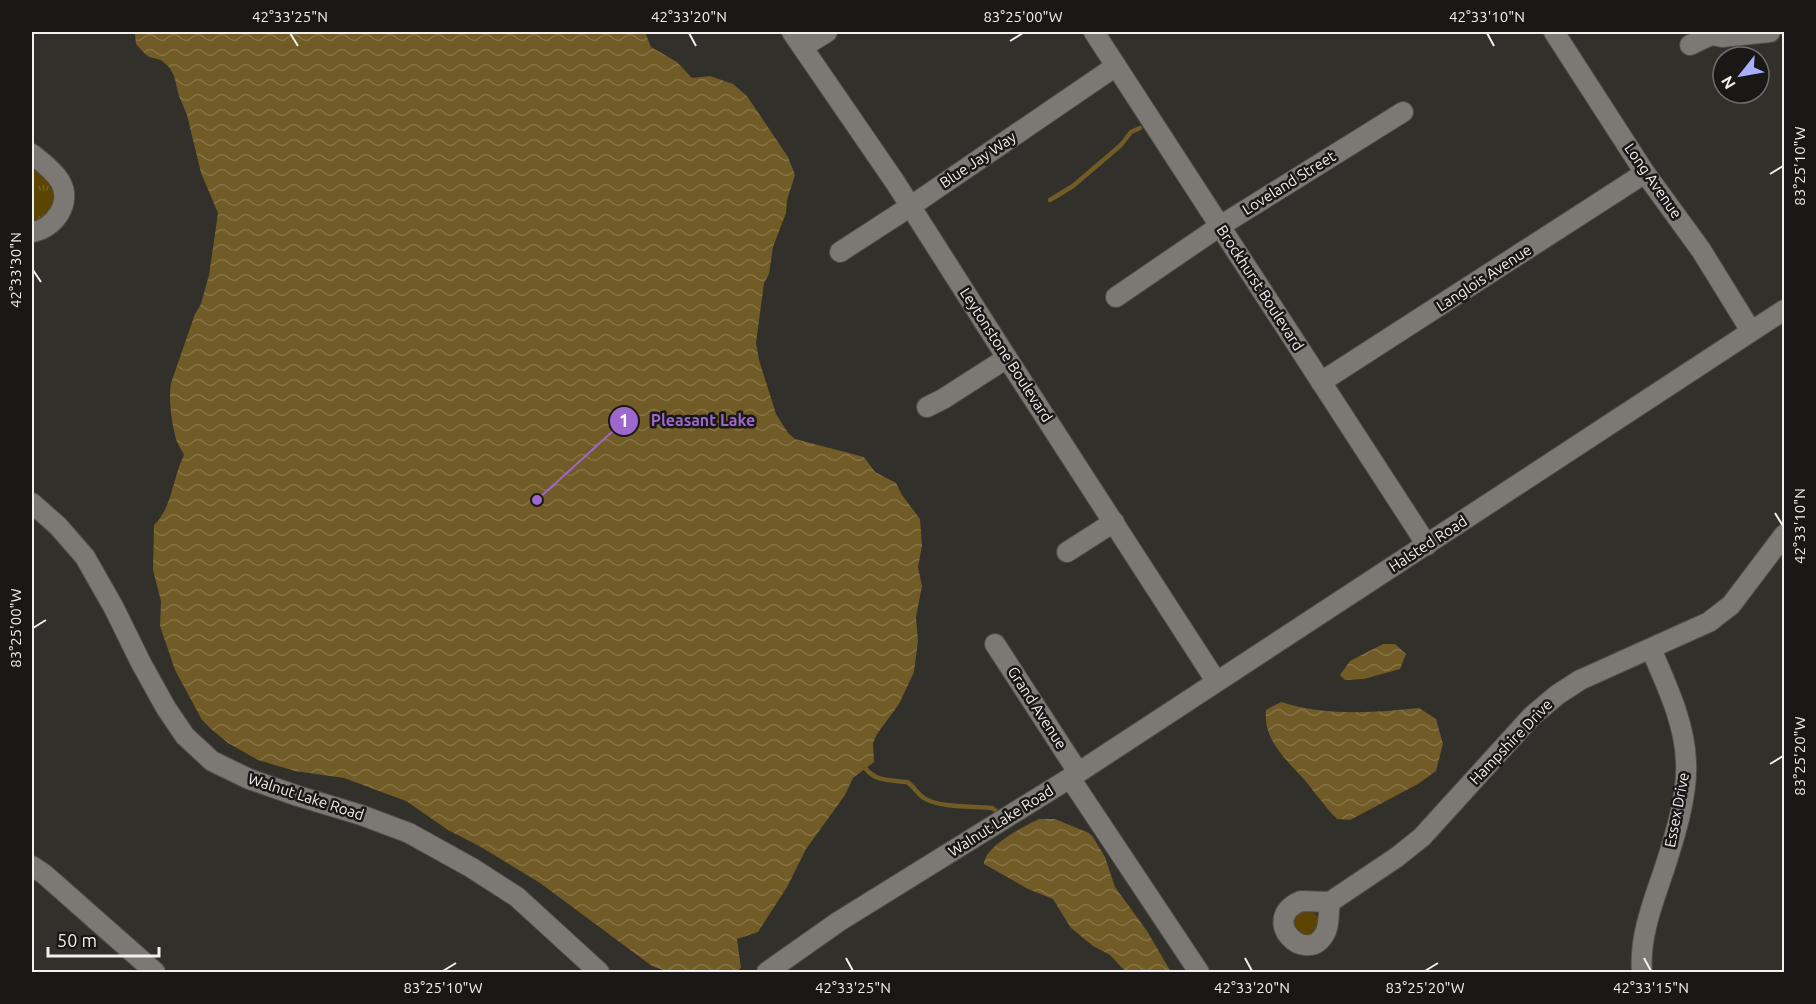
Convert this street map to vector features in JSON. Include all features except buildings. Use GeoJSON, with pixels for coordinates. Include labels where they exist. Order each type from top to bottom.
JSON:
{"type":"FeatureCollection","features":[{"type":"Feature","properties":{"kind":"street"},"geometry":{"type":"LineString","coordinates":[[798,40],[827,32]]}},
{"type":"Feature","properties":{"kind":"street","name":"Brockhurst Boulevard"},"geometry":{"type":"LineString","coordinates":[[1094,32],[1427,545]]}},
{"type":"Feature","properties":{"kind":"street","name":"Long Avenue"},"geometry":{"type":"LineString","coordinates":[[1554,32],[1646,173],[1701,250],[1751,331]]}},
{"type":"Feature","properties":{"kind":"street"},"geometry":{"type":"LineString","coordinates":[[1690,45],[1711,33],[1722,37],[1770,32]]}},
{"type":"Feature","properties":{"kind":"street","name":"Leytonstone Boulevard"},"geometry":{"type":"LineString","coordinates":[[798,40],[911,206],[1216,681]]}},
{"type":"Feature","properties":{"kind":"street","name":"Blue Jay Way"},"geometry":{"type":"LineString","coordinates":[[840,252],[1116,66]]}},
{"type":"Feature","properties":{"kind":"street","name":"Loveland Street"},"geometry":{"type":"LineString","coordinates":[[1116,297],[1220,226],[1403,112]]}},
{"type":"Feature","properties":{"kind":"street"},"geometry":{"type":"LineString","coordinates":[[32,154],[49,168],[60,182],[64,200],[56,219],[48,226],[32,232]]}},
{"type":"Feature","properties":{"kind":"street","name":"Langlois Avenue"},"geometry":{"type":"LineString","coordinates":[[1321,382],[1646,173]]}},
{"type":"Feature","properties":{"kind":"street","name":"Halsted Road"},"geometry":{"type":"LineString","coordinates":[[1074,775],[1785,310]]}},
{"type":"Feature","properties":{"kind":"street"},"geometry":{"type":"LineString","coordinates":[[927,407],[1007,358]]}},
{"type":"Feature","properties":{"kind":"street","name":"Walnut Lake Road"},"geometry":{"type":"LineString","coordinates":[[32,503],[58,526],[85,557],[166,708],[185,736],[212,761],[249,779],[362,815],[409,833],[472,868],[517,897],[599,972]]}},
{"type":"Feature","properties":{"kind":"street"},"geometry":{"type":"LineString","coordinates":[[1067,552],[1114,522]]}},
{"type":"Feature","properties":{"kind":"street","name":"Hampshire Drive"},"geometry":{"type":"LineString","coordinates":[[1330,902],[1397,857],[1422,837],[1532,716],[1557,695],[1580,680],[1709,622],[1731,605],[1785,535]]}},
{"type":"Feature","properties":{"kind":"street","name":"Grand Avenue"},"geometry":{"type":"LineString","coordinates":[[995,644],[1074,775]]}},
{"type":"Feature","properties":{"kind":"street","name":"Essex Drive"},"geometry":{"type":"LineString","coordinates":[[1642,972],[1646,930],[1671,846],[1683,793],[1686,762],[1680,727],[1670,693],[1651,649]]}},
{"type":"Feature","properties":{"kind":"street","name":"Walnut Lake Road"},"geometry":{"type":"LineString","coordinates":[[767,972],[838,922],[1074,775],[1199,972]]}},
{"type":"Feature","properties":{"kind":"street"},"geometry":{"type":"LineString","coordinates":[[32,866],[45,874],[155,972]]}},
{"type":"Feature","properties":{"kind":"green space"},"geometry":{"type":"Polygon","coordinates":[[[32,166],[49,181],[55,196],[50,212],[32,226],[32,166]]]}},
{"type":"Feature","properties":{"kind":"green space"},"geometry":{"type":"Polygon","coordinates":[[[1306,910],[1315,914],[1319,923],[1315,932],[1306,936],[1297,932],[1293,923],[1297,914],[1306,910]]]}},
{"type":"Feature","properties":{"kind":"water"},"geometry":{"type":"Polygon","coordinates":[[[127,32],[645,32],[651,47],[677,62],[691,77],[710,76],[733,84],[747,96],[788,157],[795,175],[787,200],[786,213],[773,247],[769,274],[764,283],[756,343],[759,360],[776,414],[788,433],[795,439],[864,457],[875,472],[896,483],[920,519],[922,546],[918,567],[922,586],[916,617],[918,641],[914,672],[899,704],[873,743],[874,762],[853,778],[845,795],[806,849],[787,887],[758,932],[737,939],[741,968],[735,972],[682,973],[652,966],[540,883],[448,830],[406,801],[344,778],[295,771],[258,760],[228,743],[202,720],[175,670],[160,626],[161,601],[153,570],[154,525],[169,501],[184,455],[177,442],[174,429],[170,389],[195,314],[201,304],[209,275],[218,213],[201,173],[187,115],[170,68],[161,60],[144,53],[136,44],[135,34],[127,32]]]}},
{"type":"Feature","properties":{"kind":"water"},"geometry":{"type":"Polygon","coordinates":[[[1383,644],[1395,644],[1406,654],[1400,669],[1364,679],[1345,680],[1340,675],[1350,661],[1383,644]]]}},
{"type":"Feature","properties":{"kind":"water"},"geometry":{"type":"Polygon","coordinates":[[[1281,702],[1314,710],[1332,711],[1367,712],[1419,708],[1436,719],[1443,744],[1436,771],[1418,784],[1350,820],[1337,819],[1275,746],[1268,729],[1266,710],[1281,702]]]}},
{"type":"Feature","properties":{"kind":"water"},"geometry":{"type":"Polygon","coordinates":[[[1039,819],[1055,819],[1089,833],[1093,837],[1105,857],[1115,887],[1147,931],[1171,972],[1126,972],[1110,955],[1093,946],[1071,928],[1053,899],[1028,889],[984,864],[986,857],[997,844],[1039,819]]]}},
{"type":"Feature","properties":{"kind":"waterway"},"geometry":{"type":"LineString","coordinates":[[1050,200],[1073,186],[1121,145],[1131,132],[1140,128]]}},
{"type":"Feature","properties":{"kind":"waterway"},"geometry":{"type":"LineString","coordinates":[[865,768],[879,778],[907,782],[922,796],[938,804],[992,808],[996,811]]}},
{"type":"Feature","properties":{"kind":"place","name":"Pleasant Lake"},"geometry":{"type":"Point","coordinates":[537,500]}}]}
